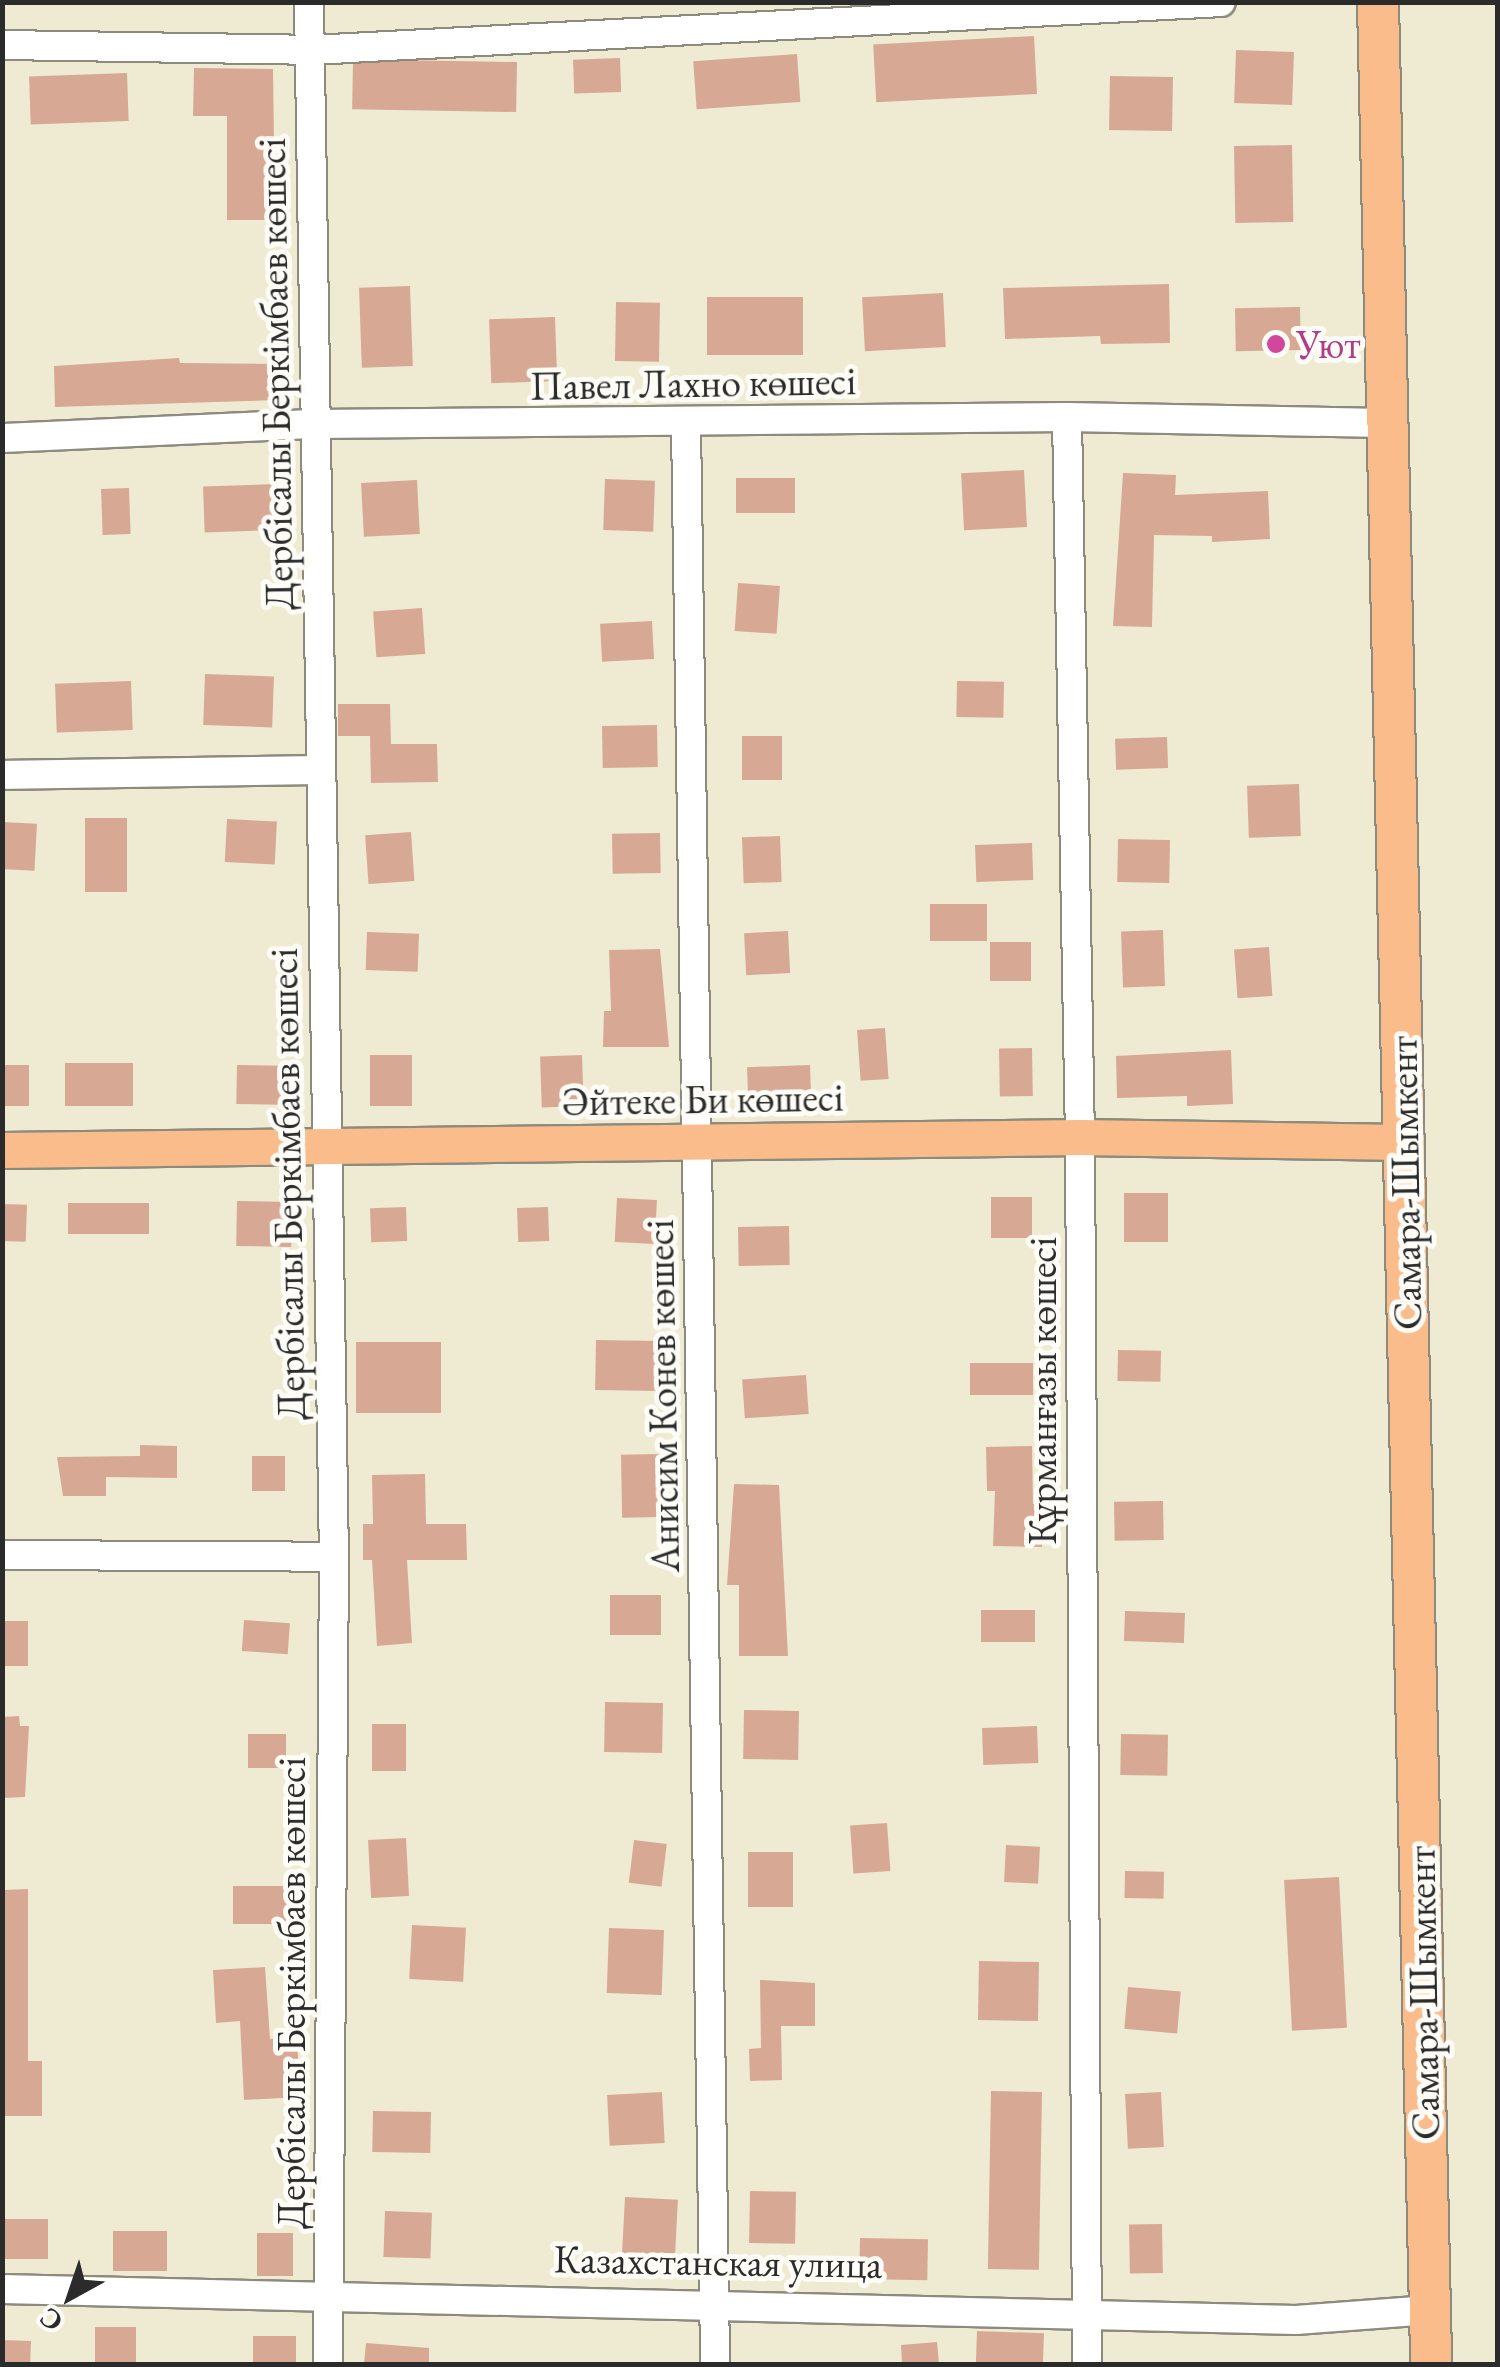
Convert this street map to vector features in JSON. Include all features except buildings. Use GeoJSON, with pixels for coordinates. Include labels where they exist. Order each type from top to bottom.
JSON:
{"type":"FeatureCollection","features":[{"type":"Feature","properties":{"kind":"highway","name":"Самара-Шымкент"},"geometry":{"type":"LineString","coordinates":[[1378,2],[1431,2364]]}},
{"type":"Feature","properties":{"kind":"main road","name":"Әйтеке Би көшесі"},"geometry":{"type":"LineString","coordinates":[[2,1150],[1080,1138],[1404,1142]]}},
{"type":"Feature","properties":{"kind":"street","name":"Дербісалы Беркімбаев көшесі"},"geometry":{"type":"LineString","coordinates":[[309,2],[334,1557],[328,2364]]}},
{"type":"Feature","properties":{"kind":"street"},"geometry":{"type":"LineString","coordinates":[[2,45],[312,50],[1220,2]]}},
{"type":"Feature","properties":{"kind":"street","name":"Павел Лахно көшесі"},"geometry":{"type":"LineString","coordinates":[[2,438],[314,424],[686,425],[1067,417],[1385,423]]}},
{"type":"Feature","properties":{"kind":"street","name":"Құрманғазы көшесі"},"geometry":{"type":"LineString","coordinates":[[1067,417],[1080,1138],[1087,2364]]}},
{"type":"Feature","properties":{"kind":"street","name":"Анисим Конев көшесі"},"geometry":{"type":"LineString","coordinates":[[686,425],[716,2364]]}},
{"type":"Feature","properties":{"kind":"street"},"geometry":{"type":"LineString","coordinates":[[2,774],[320,770]]}},
{"type":"Feature","properties":{"kind":"street"},"geometry":{"type":"LineString","coordinates":[[2,1555],[334,1557]]}},
{"type":"Feature","properties":{"kind":"street","name":"Казахстанская улица"},"geometry":{"type":"LineString","coordinates":[[2,2289],[715,2301],[1086,2310],[1296,2320],[1430,2310]]}},
{"type":"Feature","properties":{"kind":"place","name":"Уют"},"geometry":{"type":"Point","coordinates":[1276,344]}}]}
